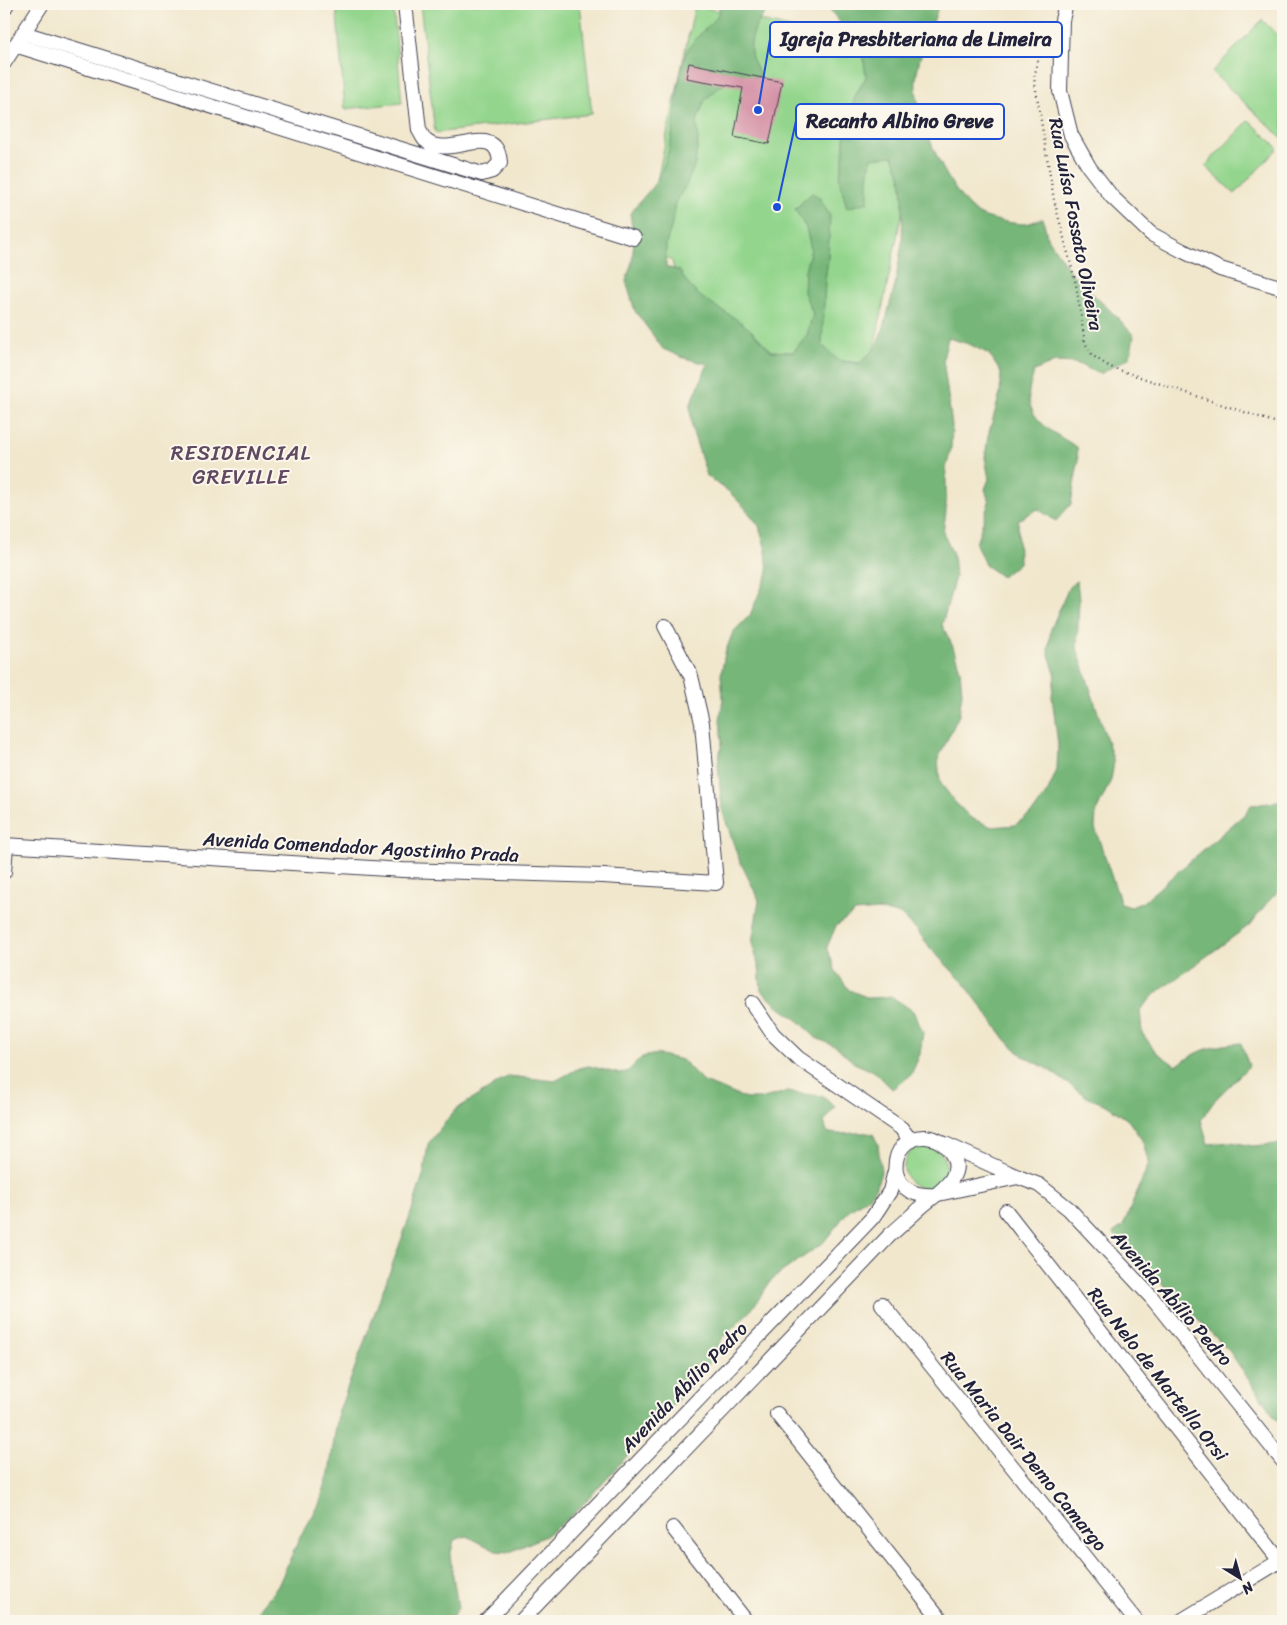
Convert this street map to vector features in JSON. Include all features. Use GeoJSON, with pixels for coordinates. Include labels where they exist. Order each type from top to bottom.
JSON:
{"type":"FeatureCollection","features":[{"type":"Feature","properties":{"kind":"street"},"geometry":{"type":"LineString","coordinates":[[4,8],[7,4]]}},
{"type":"Feature","properties":{"kind":"street"},"geometry":{"type":"LineString","coordinates":[[4,63],[42,4]]}},
{"type":"Feature","properties":{"kind":"street"},"geometry":{"type":"LineString","coordinates":[[19,39],[482,174],[492,171],[500,164],[499,154],[495,146],[484,140],[451,147],[438,146],[425,140],[419,130],[405,4]]}},
{"type":"Feature","properties":{"kind":"street"},"geometry":{"type":"LineString","coordinates":[[1066,4],[1062,20],[1060,91],[1071,136],[1088,167],[1112,197],[1151,234],[1183,252],[1220,269],[1283,288]]}},
{"type":"Feature","properties":{"kind":"street"},"geometry":{"type":"LineString","coordinates":[[19,39],[634,238]]}},
{"type":"Feature","properties":{"kind":"street","name":"Avenida Comendador Agostinho Prada"},"geometry":{"type":"LineString","coordinates":[[5,845],[403,870],[602,876],[716,883],[702,723],[691,676],[665,626]]}},
{"type":"Feature","properties":{"kind":"street"},"geometry":{"type":"LineString","coordinates":[[4,872],[5,845]]}},
{"type":"Feature","properties":{"kind":"street"},"geometry":{"type":"LineString","coordinates":[[752,1003],[773,1034],[798,1058],[901,1128],[911,1140]]}},
{"type":"Feature","properties":{"kind":"street"},"geometry":{"type":"LineString","coordinates":[[521,1621],[890,1235],[936,1194],[948,1186],[954,1176],[955,1164],[952,1153],[944,1144],[934,1138],[922,1137],[911,1140],[902,1148],[896,1158],[895,1170],[899,1182],[909,1192],[921,1196],[936,1194],[1018,1177]]}},
{"type":"Feature","properties":{"kind":"street","name":"Avenida Abílio Pedro"},"geometry":{"type":"LineString","coordinates":[[944,1144],[1039,1185],[1069,1209],[1152,1298],[1283,1461]]}},
{"type":"Feature","properties":{"kind":"street","name":"Avenida Abílio Pedro"},"geometry":{"type":"LineString","coordinates":[[486,1621],[873,1217],[890,1192],[895,1170]]}},
{"type":"Feature","properties":{"kind":"street","name":"Rua Nelo de Martella Orsi"},"geometry":{"type":"LineString","coordinates":[[1006,1211],[1282,1560]]}},
{"type":"Feature","properties":{"kind":"street","name":"Rua Maria Dair Demo Camargo"},"geometry":{"type":"LineString","coordinates":[[882,1304],[1136,1621]]}},
{"type":"Feature","properties":{"kind":"street"},"geometry":{"type":"LineString","coordinates":[[777,1414],[942,1621]]}},
{"type":"Feature","properties":{"kind":"street"},"geometry":{"type":"LineString","coordinates":[[673,1528],[746,1621]]}},
{"type":"Feature","properties":{"kind":"street"},"geometry":{"type":"LineString","coordinates":[[1181,1621],[1282,1560]]}},
{"type":"Feature","properties":{"kind":"path","name":"Rua Luísa Fossato Oliveira"},"geometry":{"type":"LineString","coordinates":[[1062,20],[1039,57],[1034,78],[1054,200],[1076,284],[1085,343],[1094,356],[1110,367],[1283,425]]}},
{"type":"Feature","properties":{"kind":"green space"},"geometry":{"type":"Polygon","coordinates":[[[336,4],[393,4],[402,103],[345,109],[336,4]]]}},
{"type":"Feature","properties":{"kind":"green space"},"geometry":{"type":"Polygon","coordinates":[[[420,4],[580,4],[592,114],[435,133],[420,4]]]}},
{"type":"Feature","properties":{"kind":"green space"},"geometry":{"type":"Polygon","coordinates":[[[717,4],[772,4],[763,15],[752,39],[753,61],[760,75],[759,77],[741,76],[721,86],[705,100],[697,121],[698,142],[695,164],[687,184],[675,203],[672,224],[666,244],[666,267],[680,271],[691,288],[704,299],[736,319],[771,351],[793,352],[807,335],[813,314],[804,292],[805,270],[811,249],[806,228],[795,209],[812,193],[819,197],[830,216],[822,345],[838,360],[859,364],[876,347],[884,327],[895,285],[902,243],[903,199],[901,177],[893,156],[871,158],[868,179],[868,202],[847,208],[839,178],[843,160],[844,138],[855,96],[866,77],[863,55],[852,35],[826,4],[939,4],[922,51],[916,80],[921,113],[937,156],[947,176],[971,208],[983,216],[1004,222],[1024,224],[1043,218],[1047,237],[1071,273],[1134,336],[1130,357],[1100,374],[1076,363],[1055,362],[1034,371],[1029,390],[1029,401],[1032,410],[1044,425],[1077,447],[1078,462],[1071,504],[1056,521],[1038,509],[1018,520],[1019,563],[1002,577],[985,565],[976,544],[989,502],[985,489],[989,479],[985,457],[988,436],[1000,394],[1001,373],[989,354],[969,344],[948,338],[943,359],[952,426],[951,448],[946,469],[946,511],[943,533],[953,554],[955,577],[942,625],[953,647],[960,670],[962,693],[959,715],[938,759],[940,782],[954,801],[971,818],[992,827],[1015,825],[1034,811],[1048,791],[1057,770],[1058,745],[1052,696],[1055,674],[1048,651],[1051,629],[1069,587],[1077,581],[1079,600],[1077,648],[1114,762],[1111,780],[1096,812],[1095,828],[1121,904],[1131,907],[1143,902],[1246,813],[1251,805],[1270,803],[1283,799],[1282,887],[1251,924],[1156,993],[1140,1010],[1142,1033],[1156,1052],[1176,1066],[1206,1049],[1241,1043],[1249,1066],[1215,1100],[1201,1120],[1208,1144],[1231,1142],[1253,1146],[1283,1145],[1283,1426],[1276,1419],[1230,1352],[1113,1233],[1123,1226],[1149,1163],[1142,1140],[1128,1120],[1108,1106],[1087,1097],[1046,1068],[1023,1056],[1006,1040],[964,983],[931,949],[917,930],[900,914],[878,910],[855,912],[836,926],[827,947],[835,970],[849,990],[869,998],[892,997],[913,1011],[923,1032],[920,1054],[911,1075],[892,1089],[875,1072],[854,1063],[837,1047],[816,1038],[799,1021],[779,1007],[761,990],[759,967],[752,943],[759,900],[738,857],[722,810],[718,764],[722,742],[720,720],[723,698],[721,675],[725,653],[733,632],[750,615],[768,573],[766,550],[759,526],[745,508],[728,491],[707,476],[692,429],[690,406],[708,364],[684,358],[663,349],[635,311],[626,281],[632,262],[634,241],[630,213],[655,183],[662,169],[668,154],[684,59],[690,46],[720,11],[717,4]]]}},
{"type":"Feature","properties":{"kind":"green space"},"geometry":{"type":"Polygon","coordinates":[[[695,5],[860,45],[911,169],[871,364],[712,348],[684,314],[672,261],[643,245],[695,5]]]}},
{"type":"Feature","properties":{"kind":"green space"},"geometry":{"type":"Polygon","coordinates":[[[1262,20],[1283,40],[1283,139],[1212,72],[1262,20]]]}},
{"type":"Feature","properties":{"kind":"green space"},"geometry":{"type":"Polygon","coordinates":[[[1249,120],[1278,148],[1235,194],[1205,166],[1249,120]]]}},
{"type":"Feature","properties":{"kind":"green space"},"geometry":{"type":"Polygon","coordinates":[[[657,1054],[682,1060],[704,1082],[747,1099],[760,1099],[786,1092],[822,1096],[835,1107],[824,1122],[827,1132],[838,1134],[873,1134],[878,1144],[881,1172],[877,1185],[869,1197],[849,1210],[823,1243],[772,1279],[752,1309],[722,1339],[708,1365],[690,1387],[575,1513],[545,1536],[510,1552],[496,1551],[467,1536],[454,1540],[450,1556],[458,1608],[450,1621],[253,1621],[261,1607],[278,1586],[299,1539],[319,1505],[329,1473],[338,1414],[411,1213],[424,1172],[428,1144],[455,1110],[509,1076],[555,1081],[579,1068],[589,1066],[620,1074],[628,1071],[642,1057],[657,1054]]]}},
{"type":"Feature","properties":{"kind":"green space"},"geometry":{"type":"Polygon","coordinates":[[[929,1146],[937,1149],[943,1155],[946,1167],[943,1179],[937,1185],[921,1188],[913,1185],[907,1179],[904,1163],[907,1155],[913,1149],[929,1146]]]}},
{"type":"Feature","properties":{"kind":"building"},"geometry":{"type":"Polygon","coordinates":[[[689,63],[782,82],[769,144],[734,137],[743,88],[686,78],[689,63]]]}},
{"type":"Feature","properties":{"kind":"place","name":"Igreja Presbiteriana de Limeira"},"geometry":{"type":"Point","coordinates":[758,110]}},
{"type":"Feature","properties":{"kind":"place","name":"Recanto Albino Greve"},"geometry":{"type":"Point","coordinates":[777,207]}},
{"type":"Feature","properties":{"kind":"district","name":"RESIDENCIAL GREVILLE"},"geometry":{"type":"Point","coordinates":[241,465]}}]}
